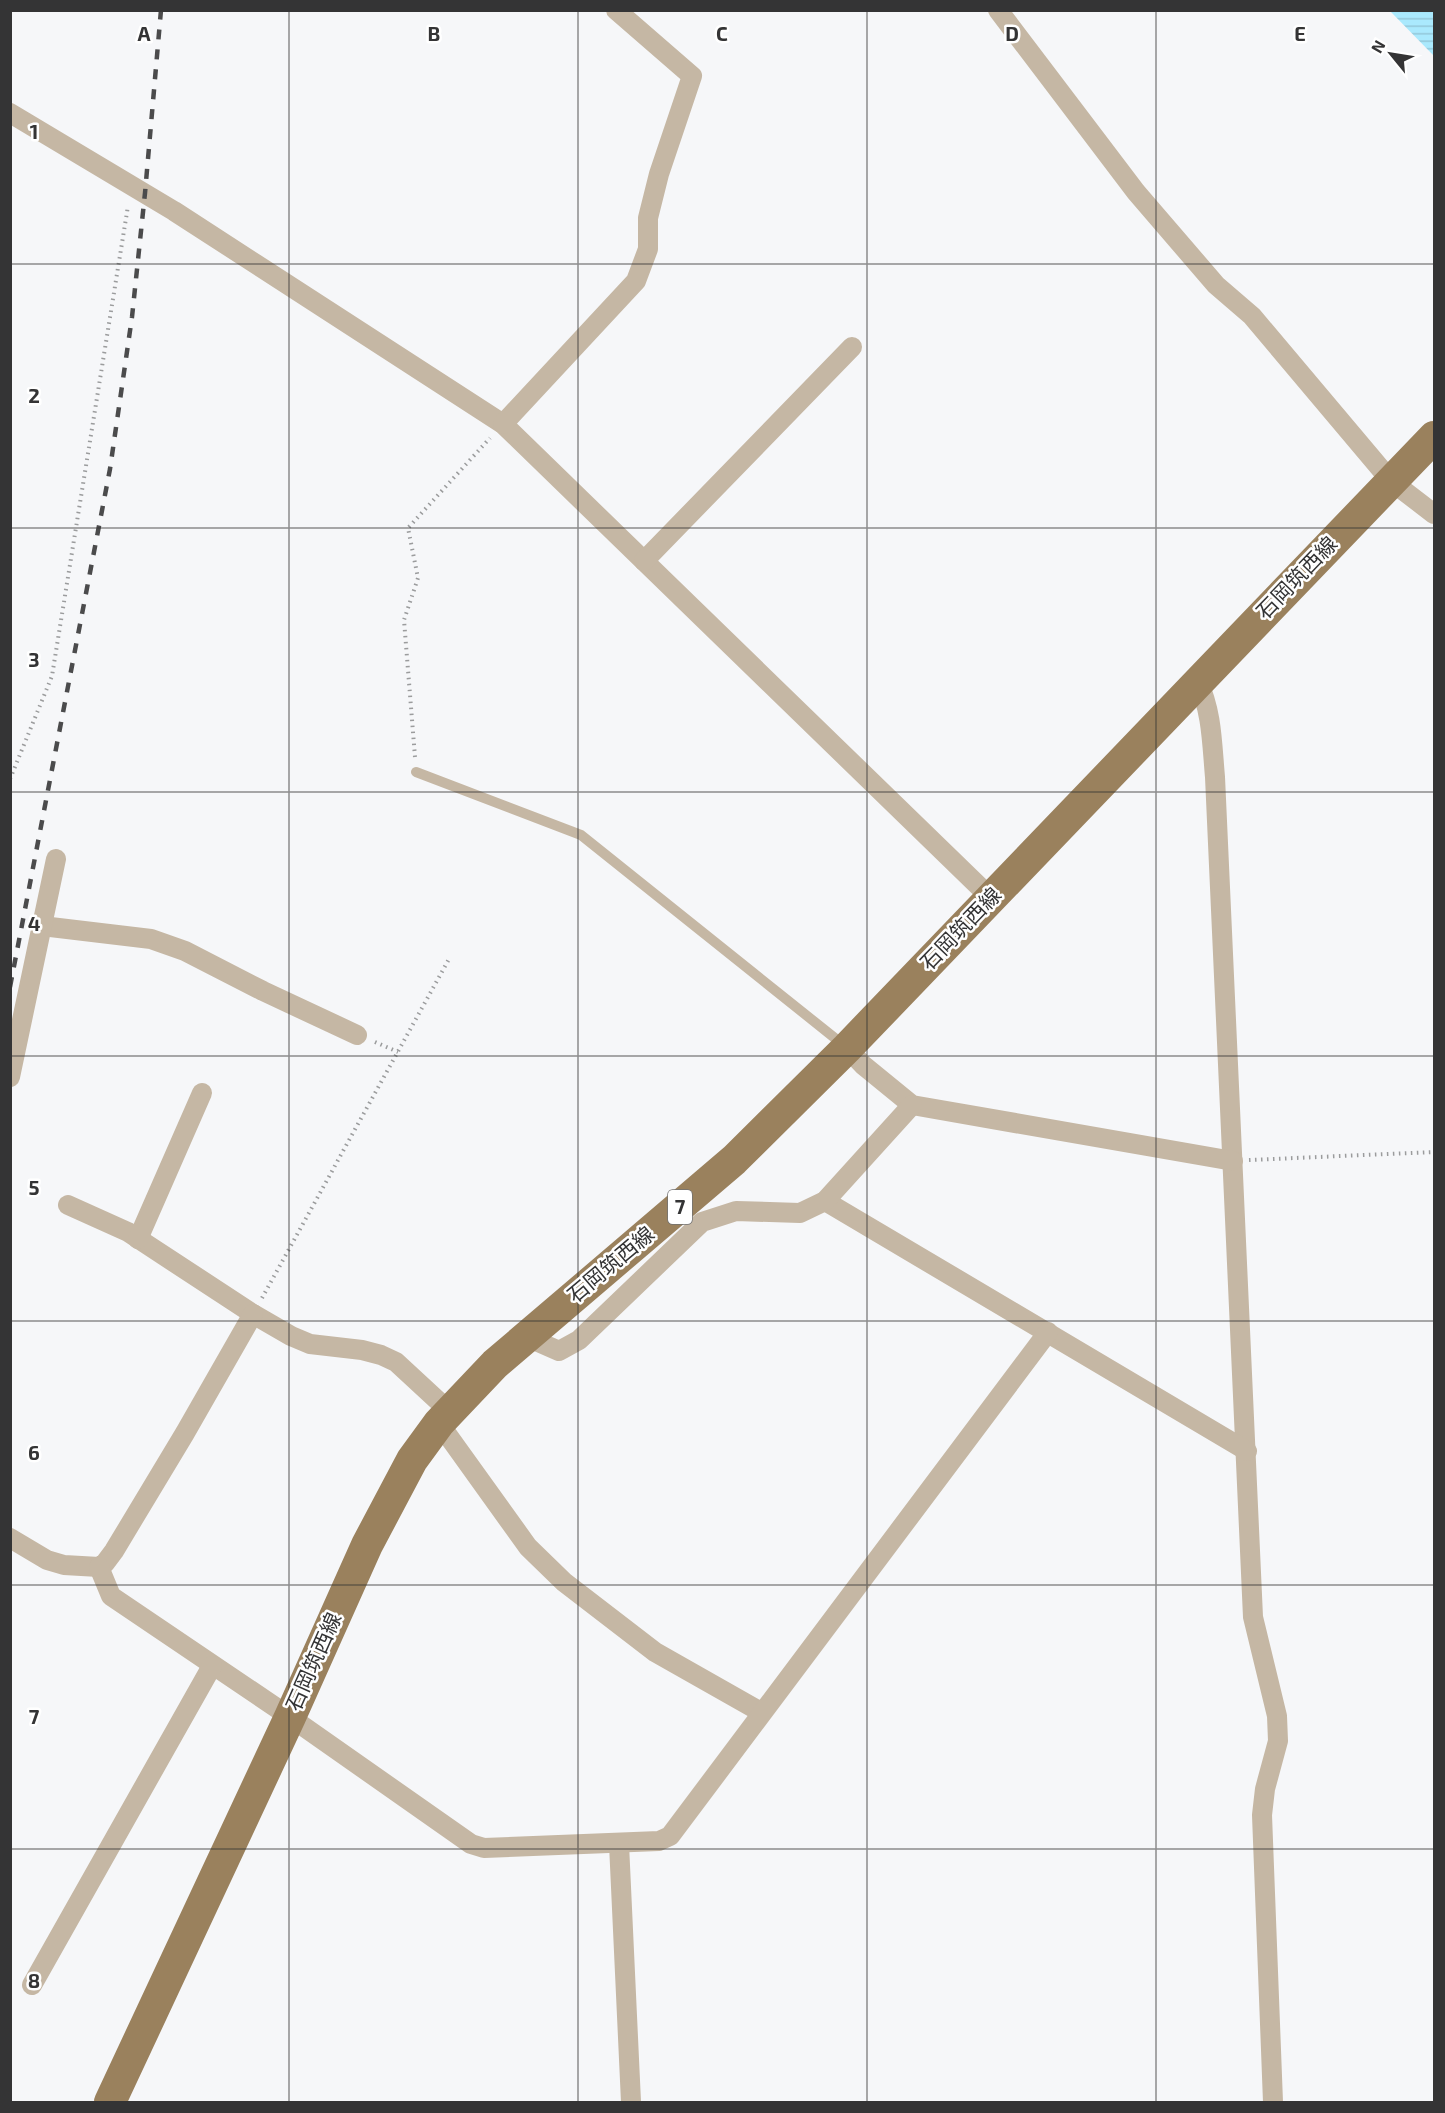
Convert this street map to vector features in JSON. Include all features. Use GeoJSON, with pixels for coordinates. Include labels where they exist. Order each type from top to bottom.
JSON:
{"type":"FeatureCollection","features":[{"type":"Feature","properties":{"kind":"main road","name":"石岡筑西線"},"geometry":{"type":"LineString","coordinates":[[110,2103],[290,1717],[367,1545],[412,1460],[444,1417],[495,1364],[734,1160],[847,1048],[1434,437]]}},
{"type":"Feature","properties":{"kind":"street"},"geometry":{"type":"LineString","coordinates":[[503,424],[636,281],[648,249],[648,218],[692,76],[616,10]]}},
{"type":"Feature","properties":{"kind":"street"},"geometry":{"type":"LineString","coordinates":[[998,10],[1136,192],[1216,285],[1252,316],[1391,481],[1434,514]]}},
{"type":"Feature","properties":{"kind":"street"},"geometry":{"type":"LineString","coordinates":[[10,113],[131,184],[503,424],[991,898]]}},
{"type":"Feature","properties":{"kind":"street"},"geometry":{"type":"LineString","coordinates":[[644,561],[852,347]]}},
{"type":"Feature","properties":{"kind":"street"},"geometry":{"type":"LineString","coordinates":[[1198,682],[1205,697],[1210,718],[1215,777],[1253,1617],[1277,1716],[1278,1733],[1278,1741],[1265,1789],[1262,1815],[1273,2103]]}},
{"type":"Feature","properties":{"kind":"street"},"geometry":{"type":"LineString","coordinates":[[10,1077],[56,859]]}},
{"type":"Feature","properties":{"kind":"street"},"geometry":{"type":"LineString","coordinates":[[42,926],[151,939],[185,951],[357,1035]]}},
{"type":"Feature","properties":{"kind":"street"},"geometry":{"type":"LineString","coordinates":[[847,1048],[863,1065],[912,1105],[1233,1161]]}},
{"type":"Feature","properties":{"kind":"street"},"geometry":{"type":"LineString","coordinates":[[138,1239],[202,1093]]}},
{"type":"Feature","properties":{"kind":"street"},"geometry":{"type":"LineString","coordinates":[[527,1337],[559,1351],[579,1340],[702,1222],[736,1211],[800,1213],[825,1201],[912,1105]]}},
{"type":"Feature","properties":{"kind":"street"},"geometry":{"type":"LineString","coordinates":[[825,1201],[1247,1451]]}},
{"type":"Feature","properties":{"kind":"street"},"geometry":{"type":"LineString","coordinates":[[68,1205],[138,1239],[291,1336],[310,1344],[362,1350],[396,1362],[444,1417],[528,1547],[564,1582],[655,1652],[761,1712]]}},
{"type":"Feature","properties":{"kind":"street"},"geometry":{"type":"LineString","coordinates":[[10,1538],[47,1560],[64,1565],[99,1567],[105,1563],[185,1433],[253,1314]]}},
{"type":"Feature","properties":{"kind":"street"},"geometry":{"type":"LineString","coordinates":[[99,1567],[111,1596],[290,1717],[471,1844],[484,1848],[659,1841],[670,1836],[1048,1332]]}},
{"type":"Feature","properties":{"kind":"street"},"geometry":{"type":"LineString","coordinates":[[32,1985],[212,1666]]}},
{"type":"Feature","properties":{"kind":"street"},"geometry":{"type":"LineString","coordinates":[[619,1844],[630,2103]]}},
{"type":"Feature","properties":{"kind":"lane"},"geometry":{"type":"LineString","coordinates":[[416,772],[581,835],[847,1048]]}},
{"type":"Feature","properties":{"kind":"path"},"geometry":{"type":"LineString","coordinates":[[10,779],[52,676],[131,184]]}},
{"type":"Feature","properties":{"kind":"path"},"geometry":{"type":"LineString","coordinates":[[416,772],[404,620],[418,578],[408,528],[503,424]]}},
{"type":"Feature","properties":{"kind":"path"},"geometry":{"type":"LineString","coordinates":[[253,1314],[448,959]]}},
{"type":"Feature","properties":{"kind":"path"},"geometry":{"type":"LineString","coordinates":[[357,1035],[398,1052]]}},
{"type":"Feature","properties":{"kind":"path"},"geometry":{"type":"LineString","coordinates":[[1233,1161],[1434,1152]]}},
{"type":"Feature","properties":{"kind":"water"},"geometry":{"type":"Polygon","coordinates":[[[1390,11],[1434,11],[1434,56],[1390,11]]]}},
{"type":"Feature","properties":{"kind":"railway"},"geometry":{"type":"LineString","coordinates":[[10,987],[110,469],[132,317],[161,10]]}}]}
